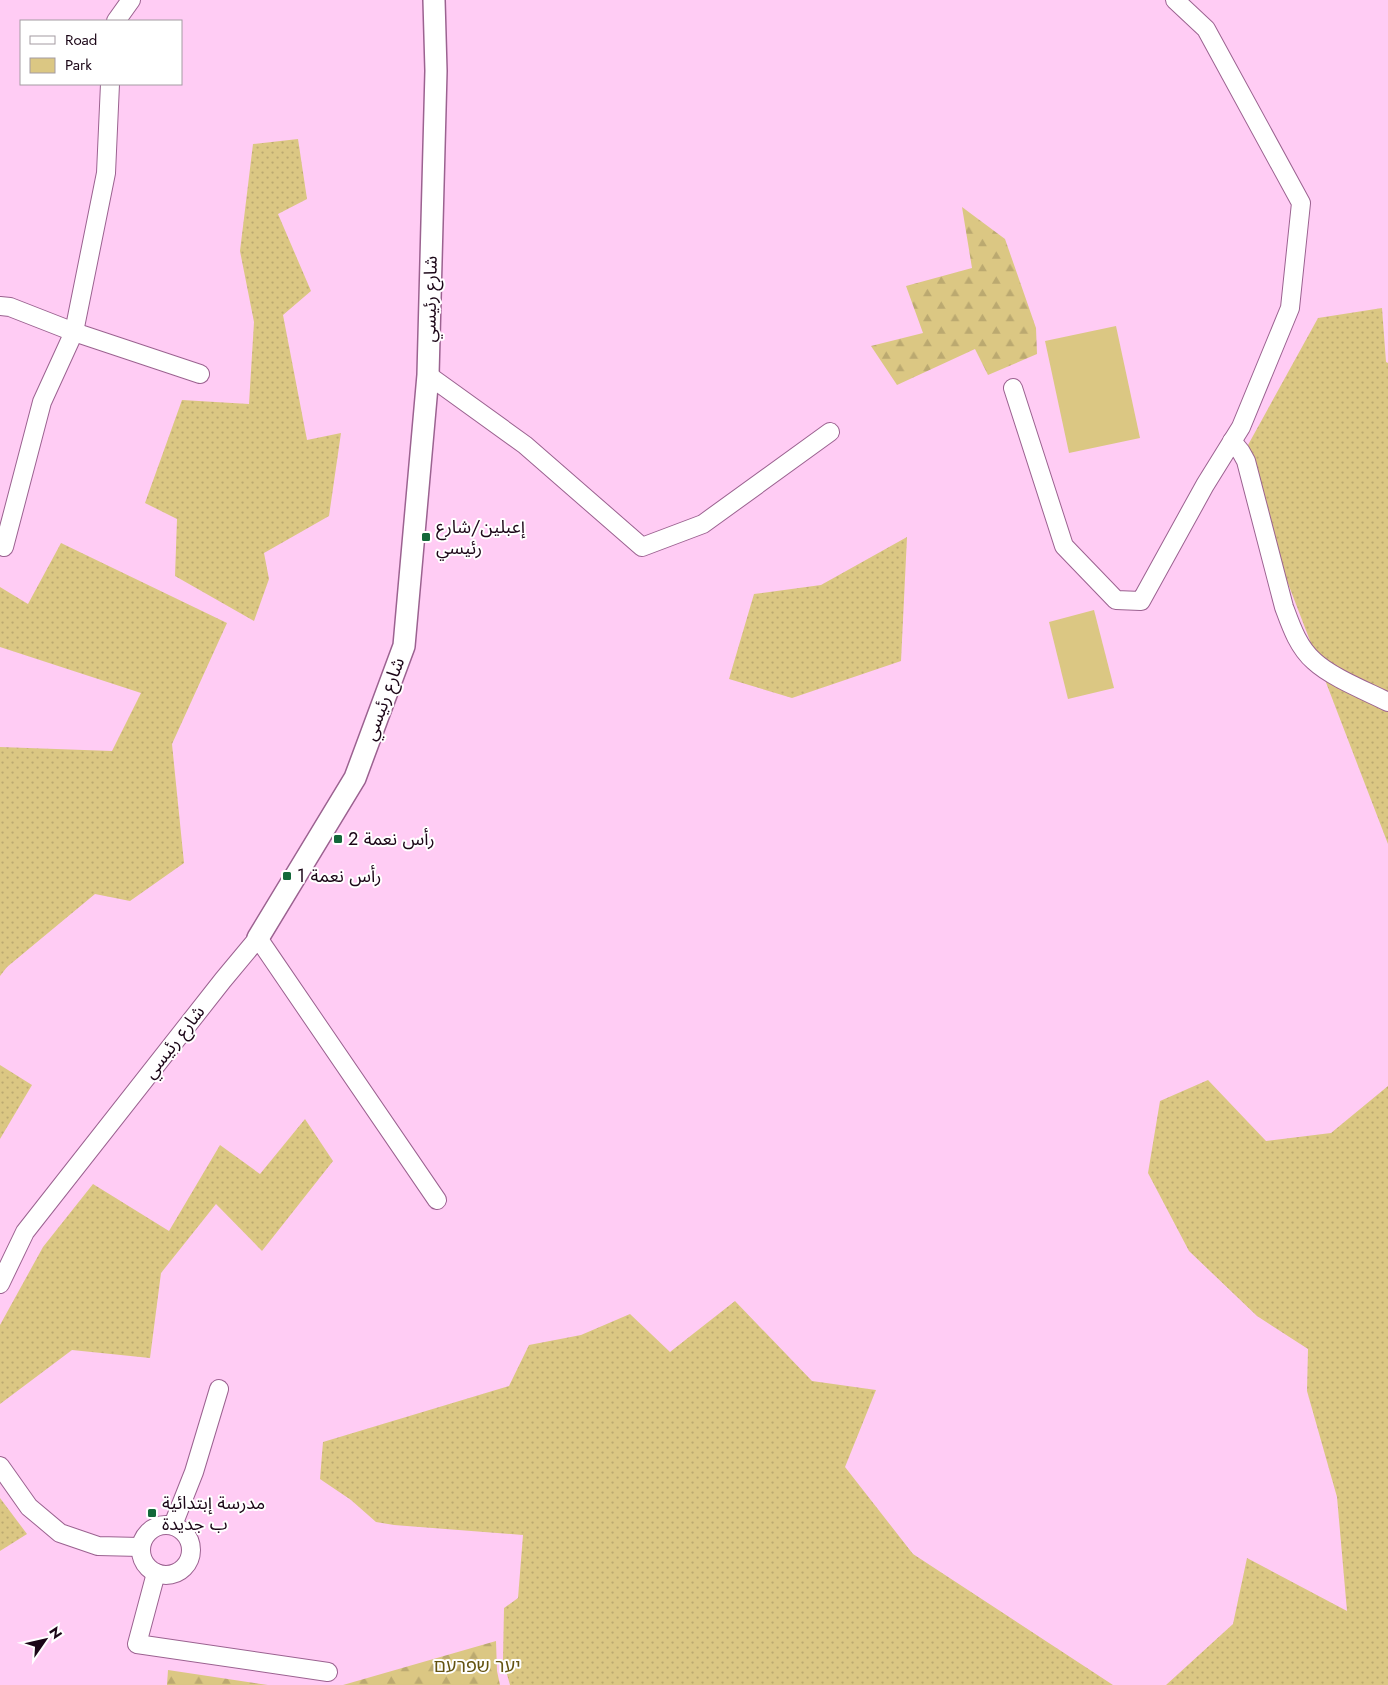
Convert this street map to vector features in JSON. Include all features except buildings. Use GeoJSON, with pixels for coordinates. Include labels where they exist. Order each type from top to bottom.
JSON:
{"type":"FeatureCollection","features":[{"type":"Feature","properties":{"kind":"street"},"geometry":{"type":"LineString","coordinates":[[117,20],[131,0]]}},
{"type":"Feature","properties":{"kind":"street","name":"شارع رئيسي"},"geometry":{"type":"LineString","coordinates":[[0,1284],[25,1232],[222,980],[258,938],[355,778],[404,646],[428,376],[436,71],[434,0]]}},
{"type":"Feature","properties":{"kind":"street"},"geometry":{"type":"LineString","coordinates":[[1013,388],[1064,546],[1116,600],[1141,601],[1240,427],[1290,308],[1301,203],[1206,29],[1174,0]]}},
{"type":"Feature","properties":{"kind":"street"},"geometry":{"type":"LineString","coordinates":[[4,547],[42,402],[74,332],[106,173],[110,85]]}},
{"type":"Feature","properties":{"kind":"street"},"geometry":{"type":"LineString","coordinates":[[0,306],[200,374]]}},
{"type":"Feature","properties":{"kind":"street"},"geometry":{"type":"LineString","coordinates":[[428,376],[525,446],[642,547],[703,524],[830,432]]}},
{"type":"Feature","properties":{"kind":"street"},"geometry":{"type":"LineString","coordinates":[[1232,441],[1246,461],[1284,607],[1292,629],[1314,661],[1334,674],[1388,702]]}},
{"type":"Feature","properties":{"kind":"street"},"geometry":{"type":"LineString","coordinates":[[258,938],[437,1200]]}},
{"type":"Feature","properties":{"kind":"street"},"geometry":{"type":"LineString","coordinates":[[173,1525],[194,1472],[219,1389]]}},
{"type":"Feature","properties":{"kind":"street"},"geometry":{"type":"LineString","coordinates":[[0,1466],[29,1508],[60,1533],[98,1546],[140,1547]]}},
{"type":"Feature","properties":{"kind":"street"},"geometry":{"type":"LineString","coordinates":[[173,1525],[186,1534],[190,1542],[190,1558],[186,1566],[180,1571],[164,1575],[156,1573],[144,1563],[141,1555],[140,1547],[143,1538],[155,1526],[173,1525]]}},
{"type":"Feature","properties":{"kind":"street"},"geometry":{"type":"LineString","coordinates":[[156,1573],[137,1644],[328,1672]]}},
{"type":"Feature","properties":{"kind":"green space"},"geometry":{"type":"Polygon","coordinates":[[[298,139],[307,199],[278,214],[311,291],[283,315],[307,440],[341,433],[329,516],[264,553],[269,579],[254,621],[175,576],[177,519],[145,503],[182,400],[249,404],[254,322],[240,251],[253,144],[298,139]]]}},
{"type":"Feature","properties":{"kind":"green space"},"geometry":{"type":"Polygon","coordinates":[[[962,207],[1005,239],[1036,328],[1037,354],[988,375],[975,349],[897,385],[871,346],[923,333],[906,286],[972,268],[962,207]]]}},
{"type":"Feature","properties":{"kind":"green space"},"geometry":{"type":"Polygon","coordinates":[[[1382,308],[1386,362],[1388,363],[1388,844],[1269,534],[1248,445],[1318,318],[1382,308]]]}},
{"type":"Feature","properties":{"kind":"green space"},"geometry":{"type":"Polygon","coordinates":[[[1116,326],[1140,438],[1069,453],[1045,341],[1116,326]]]}},
{"type":"Feature","properties":{"kind":"green space"},"geometry":{"type":"Polygon","coordinates":[[[907,537],[901,661],[792,698],[729,679],[754,594],[821,585],[907,537]]]}},
{"type":"Feature","properties":{"kind":"green space"},"geometry":{"type":"Polygon","coordinates":[[[61,543],[227,623],[172,744],[184,863],[130,901],[95,894],[7,967],[0,976],[0,747],[112,751],[141,693],[0,647],[0,587],[28,604],[61,543]]]}},
{"type":"Feature","properties":{"kind":"green space"},"geometry":{"type":"Polygon","coordinates":[[[1094,610],[1114,688],[1068,699],[1049,622],[1094,610]]]}},
{"type":"Feature","properties":{"kind":"green space"},"geometry":{"type":"Polygon","coordinates":[[[0,1065],[32,1085],[0,1139],[0,1065]]]}},
{"type":"Feature","properties":{"kind":"green space"},"geometry":{"type":"Polygon","coordinates":[[[1208,1080],[1266,1141],[1331,1133],[1388,1086],[1388,1685],[1166,1685],[1233,1624],[1247,1558],[1347,1611],[1337,1497],[1307,1391],[1308,1349],[1257,1316],[1189,1251],[1148,1173],[1160,1101],[1208,1080]]]}},
{"type":"Feature","properties":{"kind":"green space"},"geometry":{"type":"Polygon","coordinates":[[[305,1119],[333,1161],[262,1251],[216,1204],[161,1273],[150,1358],[72,1350],[0,1404],[0,1325],[43,1247],[93,1184],[169,1231],[220,1145],[260,1174],[305,1119]]]}},
{"type":"Feature","properties":{"kind":"green space"},"geometry":{"type":"Polygon","coordinates":[[[735,1301],[812,1381],[876,1390],[845,1467],[913,1554],[1113,1685],[510,1685],[503,1660],[504,1608],[518,1598],[523,1535],[376,1522],[351,1500],[320,1479],[323,1442],[509,1386],[529,1345],[581,1335],[630,1314],[670,1352],[735,1301]]]}},
{"type":"Feature","properties":{"kind":"green space"},"geometry":{"type":"Polygon","coordinates":[[[0,1498],[27,1534],[0,1551],[0,1498]]]}},
{"type":"Feature","properties":{"kind":"green space","name":"יער שפרעם"},"geometry":{"type":"Polygon","coordinates":[[[496,1641],[497,1671],[500,1685],[343,1685],[496,1641]]]}},
{"type":"Feature","properties":{"kind":"green space"},"geometry":{"type":"Polygon","coordinates":[[[168,1670],[268,1685],[167,1685],[168,1670]]]}},
{"type":"Feature","properties":{"kind":"place","name":"إعبلين/شارع رئيسي"},"geometry":{"type":"Point","coordinates":[426,537]}},
{"type":"Feature","properties":{"kind":"place","name":"رأس نعمة 2"},"geometry":{"type":"Point","coordinates":[338,839]}},
{"type":"Feature","properties":{"kind":"place","name":"رأس نعمة 1"},"geometry":{"type":"Point","coordinates":[287,876]}},
{"type":"Feature","properties":{"kind":"place","name":"مدرسة إبتدائية ب جديدة"},"geometry":{"type":"Point","coordinates":[152,1513]}}]}
